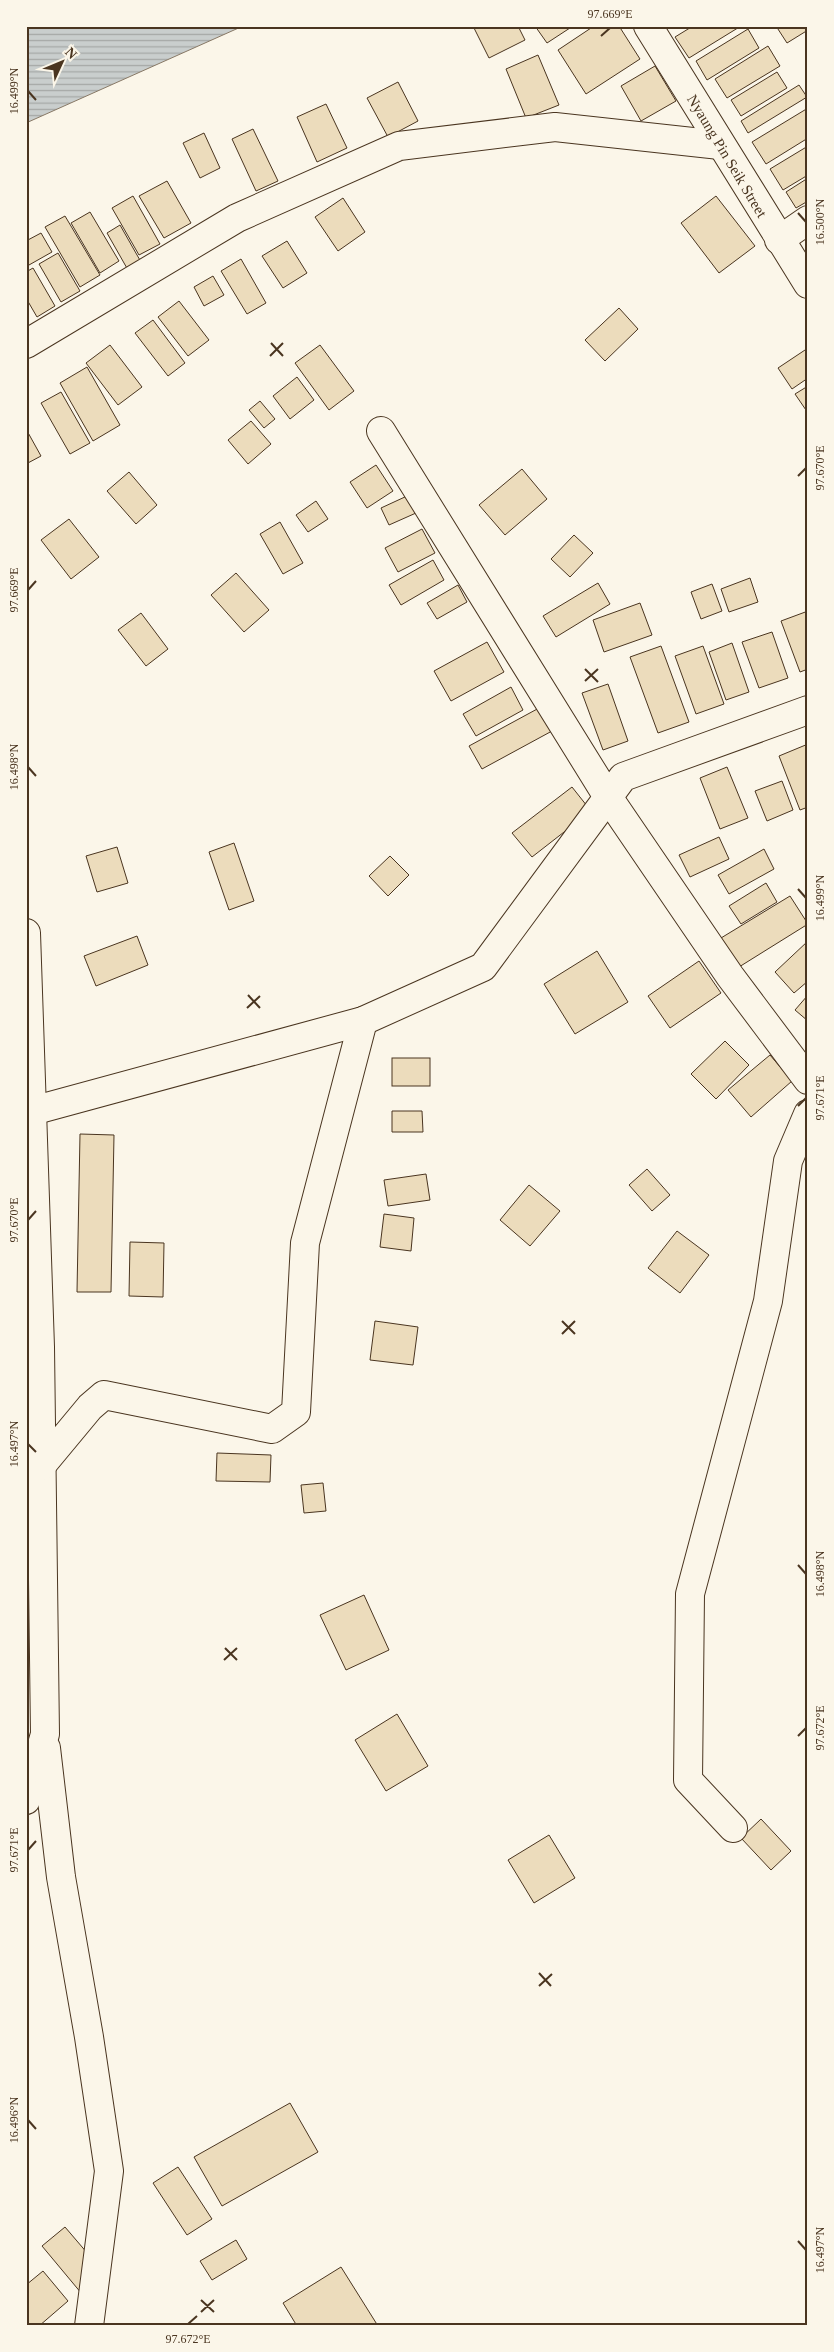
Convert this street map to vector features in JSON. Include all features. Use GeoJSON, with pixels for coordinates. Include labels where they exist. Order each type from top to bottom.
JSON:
{"type":"FeatureCollection","features":[{"type":"Feature","properties":{"kind":"street","name":"Nyaung Pin Seik Street"},"geometry":{"type":"LineString","coordinates":[[648,26],[720,145],[808,284]]}},
{"type":"Feature","properties":{"kind":"street"},"geometry":{"type":"LineString","coordinates":[[26,344],[237,218],[399,146],[556,127],[720,145]]}},
{"type":"Feature","properties":{"kind":"street"},"geometry":{"type":"LineString","coordinates":[[779,240],[808,220]]}},
{"type":"Feature","properties":{"kind":"street"},"geometry":{"type":"LineString","coordinates":[[381,431],[608,797],[730,976],[808,1080]]}},
{"type":"Feature","properties":{"kind":"street"},"geometry":{"type":"LineString","coordinates":[[32,1111],[363,1021],[483,967],[622,777],[808,710]]}},
{"type":"Feature","properties":{"kind":"street"},"geometry":{"type":"LineString","coordinates":[[26,933],[40,1347],[45,1734],[61,1877],[109,2171],[89,2326]]}},
{"type":"Feature","properties":{"kind":"street"},"geometry":{"type":"LineString","coordinates":[[42,1466],[90,1407],[104,1395],[272,1429],[296,1412],[305,1243],[363,1021]]}},
{"type":"Feature","properties":{"kind":"street"},"geometry":{"type":"LineString","coordinates":[[733,1828],[688,1780],[690,1594],[768,1301],[788,1160],[808,1114]]}},
{"type":"Feature","properties":{"kind":"street"},"geometry":{"type":"LineString","coordinates":[[26,1800],[45,1734]]}},
{"type":"Feature","properties":{"kind":"shaded area"},"geometry":{"type":"Polygon","coordinates":[[[26,26],[243,26],[26,123],[26,26]]]}},
{"type":"Feature","properties":{"kind":"building"},"geometry":{"type":"Polygon","coordinates":[[[473,26],[518,26],[525,40],[489,58],[473,26]]]}},
{"type":"Feature","properties":{"kind":"building"},"geometry":{"type":"Polygon","coordinates":[[[535,26],[573,26],[547,43],[535,26]]]}},
{"type":"Feature","properties":{"kind":"building"},"geometry":{"type":"Polygon","coordinates":[[[594,26],[619,26],[640,59],[586,94],[558,50],[594,26]]]}},
{"type":"Feature","properties":{"kind":"building"},"geometry":{"type":"Polygon","coordinates":[[[693,26],[741,26],[689,58],[675,37],[693,26]]]}},
{"type":"Feature","properties":{"kind":"building"},"geometry":{"type":"Polygon","coordinates":[[[776,26],[808,26],[808,30],[787,43],[776,26]]]}},
{"type":"Feature","properties":{"kind":"building"},"geometry":{"type":"Polygon","coordinates":[[[748,29],[759,48],[707,80],[696,61],[748,29]]]}},
{"type":"Feature","properties":{"kind":"building"},"geometry":{"type":"Polygon","coordinates":[[[768,46],[780,66],[727,98],[715,79],[768,46]]]}},
{"type":"Feature","properties":{"kind":"building"},"geometry":{"type":"Polygon","coordinates":[[[538,55],[559,105],[526,118],[506,69],[538,55]]]}},
{"type":"Feature","properties":{"kind":"building"},"geometry":{"type":"Polygon","coordinates":[[[655,66],[676,101],[641,121],[621,86],[655,66]]]}},
{"type":"Feature","properties":{"kind":"building"},"geometry":{"type":"Polygon","coordinates":[[[777,72],[787,88],[741,116],[731,100],[777,72]]]}},
{"type":"Feature","properties":{"kind":"building"},"geometry":{"type":"Polygon","coordinates":[[[398,82],[418,121],[388,137],[367,98],[398,82]]]}},
{"type":"Feature","properties":{"kind":"building"},"geometry":{"type":"Polygon","coordinates":[[[799,85],[807,97],[748,133],[741,121],[799,85]]]}},
{"type":"Feature","properties":{"kind":"building"},"geometry":{"type":"Polygon","coordinates":[[[326,104],[347,148],[317,162],[297,117],[326,104]]]}},
{"type":"Feature","properties":{"kind":"building"},"geometry":{"type":"Polygon","coordinates":[[[808,108],[808,138],[766,164],[752,142],[808,108]]]}},
{"type":"Feature","properties":{"kind":"building"},"geometry":{"type":"Polygon","coordinates":[[[253,129],[278,181],[256,191],[232,139],[253,129]]]}},
{"type":"Feature","properties":{"kind":"building"},"geometry":{"type":"Polygon","coordinates":[[[204,133],[220,168],[200,178],[183,143],[204,133]]]}},
{"type":"Feature","properties":{"kind":"building"},"geometry":{"type":"Polygon","coordinates":[[[808,146],[808,175],[783,190],[770,169],[808,146]]]}},
{"type":"Feature","properties":{"kind":"building"},"geometry":{"type":"Polygon","coordinates":[[[808,178],[808,201],[796,208],[786,192],[808,178]]]}},
{"type":"Feature","properties":{"kind":"building"},"geometry":{"type":"Polygon","coordinates":[[[167,181],[191,223],[164,238],[139,196],[167,181]]]}},
{"type":"Feature","properties":{"kind":"building"},"geometry":{"type":"Polygon","coordinates":[[[133,196],[160,244],[139,255],[112,208],[133,196]]]}},
{"type":"Feature","properties":{"kind":"building"},"geometry":{"type":"Polygon","coordinates":[[[716,196],[755,246],[719,273],[681,223],[716,196]]]}},
{"type":"Feature","properties":{"kind":"building"},"geometry":{"type":"Polygon","coordinates":[[[343,198],[365,232],[338,251],[315,217],[343,198]]]}},
{"type":"Feature","properties":{"kind":"building"},"geometry":{"type":"Polygon","coordinates":[[[90,212],[119,261],[100,273],[71,223],[90,212]]]}},
{"type":"Feature","properties":{"kind":"building"},"geometry":{"type":"Polygon","coordinates":[[[65,216],[100,275],[80,287],[45,227],[65,216]]]}},
{"type":"Feature","properties":{"kind":"building"},"geometry":{"type":"Polygon","coordinates":[[[120,225],[141,262],[128,270],[107,233],[120,225]]]}},
{"type":"Feature","properties":{"kind":"building"},"geometry":{"type":"Polygon","coordinates":[[[41,233],[52,252],[29,265],[26,262],[26,241],[41,233]]]}},
{"type":"Feature","properties":{"kind":"building"},"geometry":{"type":"Polygon","coordinates":[[[287,241],[307,273],[283,288],[262,256],[287,241]]]}},
{"type":"Feature","properties":{"kind":"building"},"geometry":{"type":"Polygon","coordinates":[[[58,253],[80,291],[61,302],[39,264],[58,253]]]}},
{"type":"Feature","properties":{"kind":"building"},"geometry":{"type":"Polygon","coordinates":[[[241,259],[266,303],[247,314],[221,271],[241,259]]]}},
{"type":"Feature","properties":{"kind":"building"},"geometry":{"type":"Polygon","coordinates":[[[33,268],[55,306],[37,317],[26,298],[26,272],[33,268]]]}},
{"type":"Feature","properties":{"kind":"building"},"geometry":{"type":"Polygon","coordinates":[[[213,276],[224,295],[204,306],[194,287],[213,276]]]}},
{"type":"Feature","properties":{"kind":"building"},"geometry":{"type":"Polygon","coordinates":[[[179,301],[209,340],[188,356],[158,317],[179,301]]]}},
{"type":"Feature","properties":{"kind":"building"},"geometry":{"type":"Polygon","coordinates":[[[619,308],[638,329],[605,361],[585,340],[619,308]]]}},
{"type":"Feature","properties":{"kind":"building"},"geometry":{"type":"Polygon","coordinates":[[[153,320],[185,363],[168,376],[135,333],[153,320]]]}},
{"type":"Feature","properties":{"kind":"building"},"geometry":{"type":"Polygon","coordinates":[[[110,345],[142,387],[118,405],[86,363],[110,345]]]}},
{"type":"Feature","properties":{"kind":"building"},"geometry":{"type":"Polygon","coordinates":[[[320,345],[354,391],[329,410],[295,363],[320,345]]]}},
{"type":"Feature","properties":{"kind":"building"},"geometry":{"type":"Polygon","coordinates":[[[808,348],[808,378],[792,389],[778,368],[808,348]]]}},
{"type":"Feature","properties":{"kind":"building"},"geometry":{"type":"Polygon","coordinates":[[[87,367],[120,425],[93,441],[60,383],[87,367]]]}},
{"type":"Feature","properties":{"kind":"building"},"geometry":{"type":"Polygon","coordinates":[[[297,377],[314,400],[290,419],[273,396],[297,377]]]}},
{"type":"Feature","properties":{"kind":"building"},"geometry":{"type":"Polygon","coordinates":[[[808,386],[808,413],[795,394],[808,386]]]}},
{"type":"Feature","properties":{"kind":"building"},"geometry":{"type":"Polygon","coordinates":[[[61,392],[90,443],[70,454],[41,403],[61,392]]]}},
{"type":"Feature","properties":{"kind":"building"},"geometry":{"type":"Polygon","coordinates":[[[260,401],[275,419],[264,428],[249,410],[260,401]]]}},
{"type":"Feature","properties":{"kind":"building"},"geometry":{"type":"Polygon","coordinates":[[[251,421],[271,444],[248,464],[228,440],[251,421]]]}},
{"type":"Feature","properties":{"kind":"building"},"geometry":{"type":"Polygon","coordinates":[[[26,429],[41,456],[26,464],[26,429]]]}},
{"type":"Feature","properties":{"kind":"building"},"geometry":{"type":"Polygon","coordinates":[[[376,465],[393,491],[367,508],[350,482],[376,465]]]}},
{"type":"Feature","properties":{"kind":"building"},"geometry":{"type":"Polygon","coordinates":[[[522,469],[547,499],[505,535],[479,505],[522,469]]]}},
{"type":"Feature","properties":{"kind":"building"},"geometry":{"type":"Polygon","coordinates":[[[129,472],[157,505],[136,524],[107,491],[129,472]]]}},
{"type":"Feature","properties":{"kind":"building"},"geometry":{"type":"Polygon","coordinates":[[[407,496],[416,513],[389,525],[381,508],[407,496]]]}},
{"type":"Feature","properties":{"kind":"building"},"geometry":{"type":"Polygon","coordinates":[[[316,501],[328,519],[308,532],[296,515],[316,501]]]}},
{"type":"Feature","properties":{"kind":"building"},"geometry":{"type":"Polygon","coordinates":[[[69,519],[99,557],[71,579],[41,540],[69,519]]]}},
{"type":"Feature","properties":{"kind":"building"},"geometry":{"type":"Polygon","coordinates":[[[280,522],[303,563],[283,574],[260,534],[280,522]]]}},
{"type":"Feature","properties":{"kind":"building"},"geometry":{"type":"Polygon","coordinates":[[[422,529],[435,553],[398,572],[385,548],[422,529]]]}},
{"type":"Feature","properties":{"kind":"building"},"geometry":{"type":"Polygon","coordinates":[[[574,535],[593,553],[570,577],[551,559],[574,535]]]}},
{"type":"Feature","properties":{"kind":"building"},"geometry":{"type":"Polygon","coordinates":[[[433,560],[444,580],[401,605],[389,585],[433,560]]]}},
{"type":"Feature","properties":{"kind":"building"},"geometry":{"type":"Polygon","coordinates":[[[236,573],[269,610],[244,632],[211,595],[236,573]]]}},
{"type":"Feature","properties":{"kind":"building"},"geometry":{"type":"Polygon","coordinates":[[[750,578],[758,602],[729,612],[721,589],[750,578]]]}},
{"type":"Feature","properties":{"kind":"building"},"geometry":{"type":"Polygon","coordinates":[[[598,583],[610,604],[556,637],[543,616],[598,583]]]}},
{"type":"Feature","properties":{"kind":"building"},"geometry":{"type":"Polygon","coordinates":[[[712,584],[722,611],[701,619],[691,592],[712,584]]]}},
{"type":"Feature","properties":{"kind":"building"},"geometry":{"type":"Polygon","coordinates":[[[458,585],[467,602],[437,619],[427,603],[458,585]]]}},
{"type":"Feature","properties":{"kind":"building"},"geometry":{"type":"Polygon","coordinates":[[[640,603],[652,635],[604,652],[593,620],[640,603]]]}},
{"type":"Feature","properties":{"kind":"building"},"geometry":{"type":"Polygon","coordinates":[[[808,611],[808,669],[800,672],[781,621],[808,611]]]}},
{"type":"Feature","properties":{"kind":"building"},"geometry":{"type":"Polygon","coordinates":[[[141,613],[168,649],[146,666],[118,630],[141,613]]]}},
{"type":"Feature","properties":{"kind":"building"},"geometry":{"type":"Polygon","coordinates":[[[772,632],[788,678],[759,688],[742,642],[772,632]]]}},
{"type":"Feature","properties":{"kind":"building"},"geometry":{"type":"Polygon","coordinates":[[[487,642],[504,672],[451,701],[434,671],[487,642]]]}},
{"type":"Feature","properties":{"kind":"building"},"geometry":{"type":"Polygon","coordinates":[[[732,643],[749,692],[726,700],[709,652],[732,643]]]}},
{"type":"Feature","properties":{"kind":"building"},"geometry":{"type":"Polygon","coordinates":[[[661,646],[689,722],[658,733],[630,657],[661,646]]]}},
{"type":"Feature","properties":{"kind":"building"},"geometry":{"type":"Polygon","coordinates":[[[703,646],[724,704],[696,714],[675,656],[703,646]]]}},
{"type":"Feature","properties":{"kind":"building"},"geometry":{"type":"Polygon","coordinates":[[[608,684],[628,741],[603,750],[582,693],[608,684]]]}},
{"type":"Feature","properties":{"kind":"building"},"geometry":{"type":"Polygon","coordinates":[[[511,687],[523,710],[476,736],[463,714],[511,687]]]}},
{"type":"Feature","properties":{"kind":"building"},"geometry":{"type":"Polygon","coordinates":[[[539,708],[552,731],[482,769],[469,746],[539,708]]]}},
{"type":"Feature","properties":{"kind":"building"},"geometry":{"type":"Polygon","coordinates":[[[808,744],[808,807],[800,810],[779,756],[808,744]]]}},
{"type":"Feature","properties":{"kind":"building"},"geometry":{"type":"Polygon","coordinates":[[[727,767],[748,818],[720,829],[700,778],[727,767]]]}},
{"type":"Feature","properties":{"kind":"building"},"geometry":{"type":"Polygon","coordinates":[[[782,781],[793,810],[767,821],[755,791],[782,781]]]}},
{"type":"Feature","properties":{"kind":"building"},"geometry":{"type":"Polygon","coordinates":[[[572,787],[591,811],[532,857],[512,833],[572,787]]]}},
{"type":"Feature","properties":{"kind":"building"},"geometry":{"type":"Polygon","coordinates":[[[719,837],[729,859],[690,877],[679,855],[719,837]]]}},
{"type":"Feature","properties":{"kind":"building"},"geometry":{"type":"Polygon","coordinates":[[[234,843],[254,901],[229,910],[209,852],[234,843]]]}},
{"type":"Feature","properties":{"kind":"building"},"geometry":{"type":"Polygon","coordinates":[[[117,847],[128,883],[97,892],[86,856],[117,847]]]}},
{"type":"Feature","properties":{"kind":"building"},"geometry":{"type":"Polygon","coordinates":[[[764,849],[774,869],[729,894],[718,875],[764,849]]]}},
{"type":"Feature","properties":{"kind":"building"},"geometry":{"type":"Polygon","coordinates":[[[390,856],[409,875],[388,896],[369,876],[390,856]]]}},
{"type":"Feature","properties":{"kind":"building"},"geometry":{"type":"Polygon","coordinates":[[[766,883],[777,902],[741,924],[729,906],[766,883]]]}},
{"type":"Feature","properties":{"kind":"building"},"geometry":{"type":"Polygon","coordinates":[[[790,896],[808,924],[739,967],[721,938],[790,896]]]}},
{"type":"Feature","properties":{"kind":"building"},"geometry":{"type":"Polygon","coordinates":[[[137,936],[148,965],[96,986],[84,956],[137,936]]]}},
{"type":"Feature","properties":{"kind":"building"},"geometry":{"type":"Polygon","coordinates":[[[808,941],[808,981],[794,993],[775,972],[808,941]]]}},
{"type":"Feature","properties":{"kind":"building"},"geometry":{"type":"Polygon","coordinates":[[[597,951],[628,1002],[575,1034],[544,984],[597,951]]]}},
{"type":"Feature","properties":{"kind":"building"},"geometry":{"type":"Polygon","coordinates":[[[699,961],[721,993],[670,1028],[648,996],[699,961]]]}},
{"type":"Feature","properties":{"kind":"building"},"geometry":{"type":"Polygon","coordinates":[[[808,995],[808,1021],[795,1010],[808,995]]]}},
{"type":"Feature","properties":{"kind":"building"},"geometry":{"type":"Polygon","coordinates":[[[725,1041],[749,1065],[716,1099],[691,1074],[725,1041]]]}},
{"type":"Feature","properties":{"kind":"building"},"geometry":{"type":"Polygon","coordinates":[[[770,1055],[792,1081],[751,1117],[728,1090],[770,1055]]]}},
{"type":"Feature","properties":{"kind":"building"},"geometry":{"type":"Polygon","coordinates":[[[392,1058],[430,1058],[430,1086],[392,1086],[392,1058]]]}},
{"type":"Feature","properties":{"kind":"building"},"geometry":{"type":"Polygon","coordinates":[[[392,1111],[422,1111],[423,1132],[392,1132],[392,1111]]]}},
{"type":"Feature","properties":{"kind":"building"},"geometry":{"type":"Polygon","coordinates":[[[80,1134],[114,1135],[111,1292],[77,1292],[80,1134]]]}},
{"type":"Feature","properties":{"kind":"building"},"geometry":{"type":"Polygon","coordinates":[[[647,1169],[670,1195],[652,1211],[629,1185],[647,1169]]]}},
{"type":"Feature","properties":{"kind":"building"},"geometry":{"type":"Polygon","coordinates":[[[426,1174],[430,1200],[388,1206],[384,1180],[426,1174]]]}},
{"type":"Feature","properties":{"kind":"building"},"geometry":{"type":"Polygon","coordinates":[[[529,1185],[560,1211],[530,1246],[500,1220],[529,1185]]]}},
{"type":"Feature","properties":{"kind":"building"},"geometry":{"type":"Polygon","coordinates":[[[384,1214],[414,1218],[411,1251],[380,1247],[384,1214]]]}},
{"type":"Feature","properties":{"kind":"building"},"geometry":{"type":"Polygon","coordinates":[[[677,1231],[709,1255],[680,1293],[648,1268],[677,1231]]]}},
{"type":"Feature","properties":{"kind":"building"},"geometry":{"type":"Polygon","coordinates":[[[130,1242],[164,1243],[163,1297],[129,1296],[130,1242]]]}},
{"type":"Feature","properties":{"kind":"building"},"geometry":{"type":"Polygon","coordinates":[[[375,1321],[418,1327],[413,1365],[370,1360],[375,1321]]]}},
{"type":"Feature","properties":{"kind":"building"},"geometry":{"type":"Polygon","coordinates":[[[217,1453],[271,1455],[270,1482],[216,1481],[217,1453]]]}},
{"type":"Feature","properties":{"kind":"building"},"geometry":{"type":"Polygon","coordinates":[[[323,1483],[326,1511],[304,1513],[301,1485],[323,1483]]]}},
{"type":"Feature","properties":{"kind":"building"},"geometry":{"type":"Polygon","coordinates":[[[364,1595],[389,1650],[346,1670],[320,1615],[364,1595]]]}},
{"type":"Feature","properties":{"kind":"building"},"geometry":{"type":"Polygon","coordinates":[[[397,1714],[428,1766],[386,1791],[355,1740],[397,1714]]]}},
{"type":"Feature","properties":{"kind":"building"},"geometry":{"type":"Polygon","coordinates":[[[761,1819],[791,1851],[771,1870],[741,1838],[761,1819]]]}},
{"type":"Feature","properties":{"kind":"building"},"geometry":{"type":"Polygon","coordinates":[[[549,1835],[575,1878],[534,1903],[508,1860],[549,1835]]]}},
{"type":"Feature","properties":{"kind":"building"},"geometry":{"type":"Polygon","coordinates":[[[290,2103],[318,2152],[222,2206],[194,2157],[290,2103]]]}},
{"type":"Feature","properties":{"kind":"building"},"geometry":{"type":"Polygon","coordinates":[[[178,2167],[212,2219],[187,2235],[153,2183],[178,2167]]]}},
{"type":"Feature","properties":{"kind":"building"},"geometry":{"type":"Polygon","coordinates":[[[65,2227],[106,2275],[82,2294],[42,2246],[65,2227]]]}},
{"type":"Feature","properties":{"kind":"building"},"geometry":{"type":"Polygon","coordinates":[[[236,2240],[247,2259],[212,2280],[200,2261],[236,2240]]]}},
{"type":"Feature","properties":{"kind":"building"},"geometry":{"type":"Polygon","coordinates":[[[341,2267],[378,2326],[297,2326],[283,2303],[341,2267]]]}},
{"type":"Feature","properties":{"kind":"building"},"geometry":{"type":"Polygon","coordinates":[[[43,2271],[68,2301],[39,2326],[26,2326],[26,2285],[43,2271]]]}}]}
